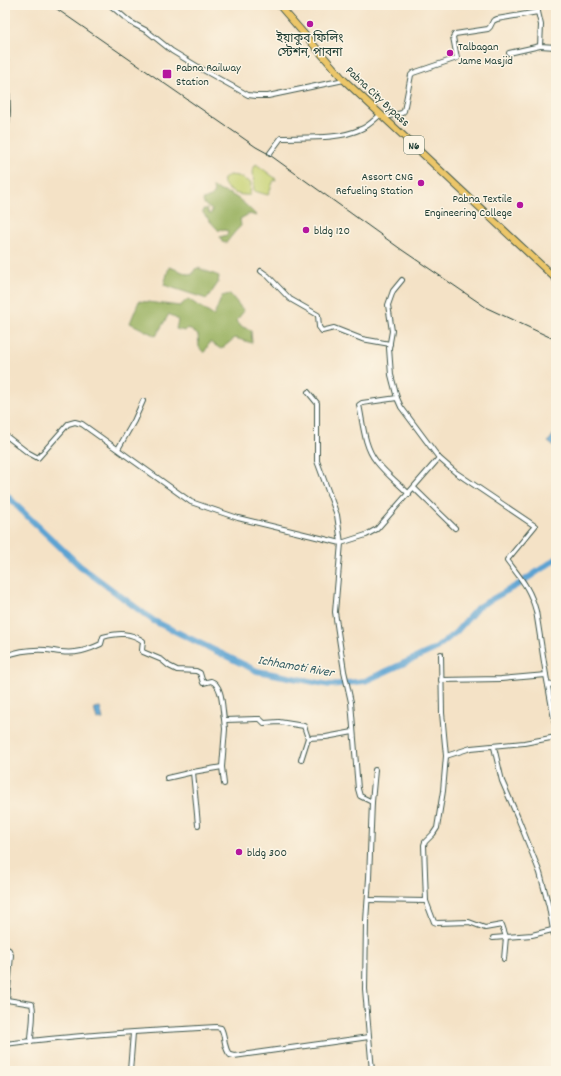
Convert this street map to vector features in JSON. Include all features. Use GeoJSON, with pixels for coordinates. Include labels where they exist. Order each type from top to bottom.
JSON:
{"type":"FeatureCollection","features":[{"type":"Feature","properties":{"kind":"highway","name":"Pabna City Bypass"},"geometry":{"type":"LineString","coordinates":[[279,5],[344,80],[556,279]]}},
{"type":"Feature","properties":{"kind":"main road"},"geometry":{"type":"LineString","coordinates":[[5,58],[7,111],[5,139]]}},
{"type":"Feature","properties":{"kind":"street"},"geometry":{"type":"LineString","coordinates":[[110,5],[130,22],[147,31],[172,51],[248,94],[268,96],[344,80]]}},
{"type":"Feature","properties":{"kind":"street"},"geometry":{"type":"LineString","coordinates":[[538,5],[541,25],[540,46]]}},
{"type":"Feature","properties":{"kind":"street"},"geometry":{"type":"LineString","coordinates":[[270,153],[281,138],[309,138],[354,132],[362,129],[383,115],[402,113],[404,111],[411,75],[413,73],[457,58],[453,36],[454,34],[488,29],[493,21],[498,19],[538,12]]}},
{"type":"Feature","properties":{"kind":"street"},"geometry":{"type":"LineString","coordinates":[[509,54],[540,46],[556,47]]}},
{"type":"Feature","properties":{"kind":"street"},"geometry":{"type":"LineString","coordinates":[[261,271],[268,276],[290,299],[318,315],[319,327],[322,331],[334,328],[362,340],[390,344]]}},
{"type":"Feature","properties":{"kind":"street"},"geometry":{"type":"LineString","coordinates":[[402,280],[393,291],[388,304],[392,331],[390,344],[391,375],[397,398],[410,420],[439,458],[455,472],[535,526],[507,560],[527,586],[536,611],[556,730]]}},
{"type":"Feature","properties":{"kind":"street"},"geometry":{"type":"LineString","coordinates":[[308,392],[317,403],[317,461],[337,515],[340,543],[335,612],[344,671],[349,691],[358,789],[360,796],[372,802]]}},
{"type":"Feature","properties":{"kind":"street"},"geometry":{"type":"LineString","coordinates":[[397,398],[362,403],[360,405],[365,435],[372,455],[379,465],[408,494]]}},
{"type":"Feature","properties":{"kind":"street"},"geometry":{"type":"LineString","coordinates":[[118,449],[134,421],[143,401]]}},
{"type":"Feature","properties":{"kind":"street"},"geometry":{"type":"LineString","coordinates":[[5,435],[27,452],[38,458],[68,424],[76,422],[82,424],[118,449],[191,502],[238,518],[340,543],[366,535],[377,529],[439,458]]}},
{"type":"Feature","properties":{"kind":"street"},"geometry":{"type":"LineString","coordinates":[[414,488],[455,528]]}},
{"type":"Feature","properties":{"kind":"street"},"geometry":{"type":"LineString","coordinates":[[5,656],[17,652],[36,650],[79,652],[101,644],[103,637],[114,634],[132,635],[143,641],[143,652],[162,660],[177,670],[196,671],[200,673],[203,683],[211,681],[216,684],[220,693],[225,729],[222,767],[224,784]]}},
{"type":"Feature","properties":{"kind":"street"},"geometry":{"type":"LineString","coordinates":[[441,654],[442,713],[446,756],[443,791],[437,828],[434,834],[425,842],[424,845],[426,901],[432,920],[437,923],[469,922],[485,928],[500,925],[503,926],[506,937],[504,959]]}},
{"type":"Feature","properties":{"kind":"street"},"geometry":{"type":"LineString","coordinates":[[441,680],[501,679],[546,675]]}},
{"type":"Feature","properties":{"kind":"street"},"geometry":{"type":"LineString","coordinates":[[548,685],[556,684]]}},
{"type":"Feature","properties":{"kind":"street"},"geometry":{"type":"LineString","coordinates":[[224,719],[260,719],[264,723],[279,722],[304,726],[308,738],[301,760]]}},
{"type":"Feature","properties":{"kind":"street"},"geometry":{"type":"LineString","coordinates":[[308,738],[326,737],[353,732]]}},
{"type":"Feature","properties":{"kind":"street"},"geometry":{"type":"LineString","coordinates":[[446,756],[471,748],[494,747],[556,737]]}},
{"type":"Feature","properties":{"kind":"street"},"geometry":{"type":"LineString","coordinates":[[494,747],[502,781],[540,873],[554,930],[556,947]]}},
{"type":"Feature","properties":{"kind":"street"},"geometry":{"type":"LineString","coordinates":[[167,778],[222,767]]}},
{"type":"Feature","properties":{"kind":"street"},"geometry":{"type":"LineString","coordinates":[[372,1071],[364,989],[366,921],[375,770]]}},
{"type":"Feature","properties":{"kind":"street"},"geometry":{"type":"LineString","coordinates":[[193,772],[198,825]]}},
{"type":"Feature","properties":{"kind":"street"},"geometry":{"type":"LineString","coordinates":[[368,900],[426,901]]}},
{"type":"Feature","properties":{"kind":"street"},"geometry":{"type":"LineString","coordinates":[[493,938],[532,935],[554,930]]}},
{"type":"Feature","properties":{"kind":"street"},"geometry":{"type":"LineString","coordinates":[[5,948],[9,950],[11,955],[6,1001],[32,1004],[31,1041]]}},
{"type":"Feature","properties":{"kind":"street"},"geometry":{"type":"LineString","coordinates":[[5,1044],[108,1033],[133,1033],[216,1027],[221,1028],[223,1032],[227,1052],[234,1056],[369,1037]]}},
{"type":"Feature","properties":{"kind":"street"},"geometry":{"type":"LineString","coordinates":[[130,1071],[133,1033]]}},
{"type":"Feature","properties":{"kind":"green space"},"geometry":{"type":"Polygon","coordinates":[[[256,164],[275,178],[276,181],[274,180],[268,195],[254,191],[253,169],[256,164]]]}},
{"type":"Feature","properties":{"kind":"green space"},"geometry":{"type":"Polygon","coordinates":[[[229,175],[238,176],[251,183],[250,195],[237,194],[227,188],[223,180],[229,175]]]}},
{"type":"Feature","properties":{"kind":"green space"},"geometry":{"type":"Polygon","coordinates":[[[213,187],[238,198],[257,216],[249,214],[240,219],[241,226],[226,243],[222,242],[220,237],[227,235],[228,231],[220,229],[219,231],[203,213],[203,209],[207,209],[209,214],[211,214],[212,210],[205,205],[203,200],[214,194],[213,187]]]}},
{"type":"Feature","properties":{"kind":"green space"},"geometry":{"type":"Polygon","coordinates":[[[169,267],[192,275],[195,269],[198,268],[219,276],[218,283],[207,299],[164,285],[169,267]]]}},
{"type":"Feature","properties":{"kind":"green space"},"geometry":{"type":"Polygon","coordinates":[[[230,294],[244,311],[236,321],[240,326],[251,330],[252,343],[235,338],[221,349],[210,342],[204,353],[199,347],[198,335],[188,328],[185,331],[176,329],[178,320],[169,314],[156,336],[130,323],[139,301],[180,306],[188,299],[214,316],[222,296],[230,294]]]}},
{"type":"Feature","properties":{"kind":"water"},"geometry":{"type":"Polygon","coordinates":[[[556,431],[556,448],[548,442],[556,431]]]}},
{"type":"Feature","properties":{"kind":"water"},"geometry":{"type":"Polygon","coordinates":[[[100,707],[103,719],[97,720],[94,708],[100,707]]]}},
{"type":"Feature","properties":{"kind":"waterway","name":"Ichhamoti River"},"geometry":{"type":"LineString","coordinates":[[5,493],[80,566],[154,621],[257,671],[330,685],[365,681],[435,649],[456,632],[478,607],[519,584],[556,559]]}},
{"type":"Feature","properties":{"kind":"railway"},"geometry":{"type":"LineString","coordinates":[[51,5],[256,147],[267,153],[402,250],[487,308],[556,340]]}},
{"type":"Feature","properties":{"kind":"place","name":"ইয়াকুব ফিলিং স্টেশন, পাবনা"},"geometry":{"type":"Point","coordinates":[310,24]}},
{"type":"Feature","properties":{"kind":"place","name":"Talbagan Jame Masjid"},"geometry":{"type":"Point","coordinates":[450,53]}},
{"type":"Feature","properties":{"kind":"place","name":"Pabna Railway Station"},"geometry":{"type":"Point","coordinates":[167,74]}},
{"type":"Feature","properties":{"kind":"place","name":"Assort CNG Refueling Station"},"geometry":{"type":"Point","coordinates":[421,183]}},
{"type":"Feature","properties":{"kind":"place","name":"Pabna Textile Engineering College"},"geometry":{"type":"Point","coordinates":[520,205]}},
{"type":"Feature","properties":{"kind":"place","name":"bldg 120"},"geometry":{"type":"Point","coordinates":[306,230]}},
{"type":"Feature","properties":{"kind":"place","name":"bldg 300"},"geometry":{"type":"Point","coordinates":[239,852]}}]}
